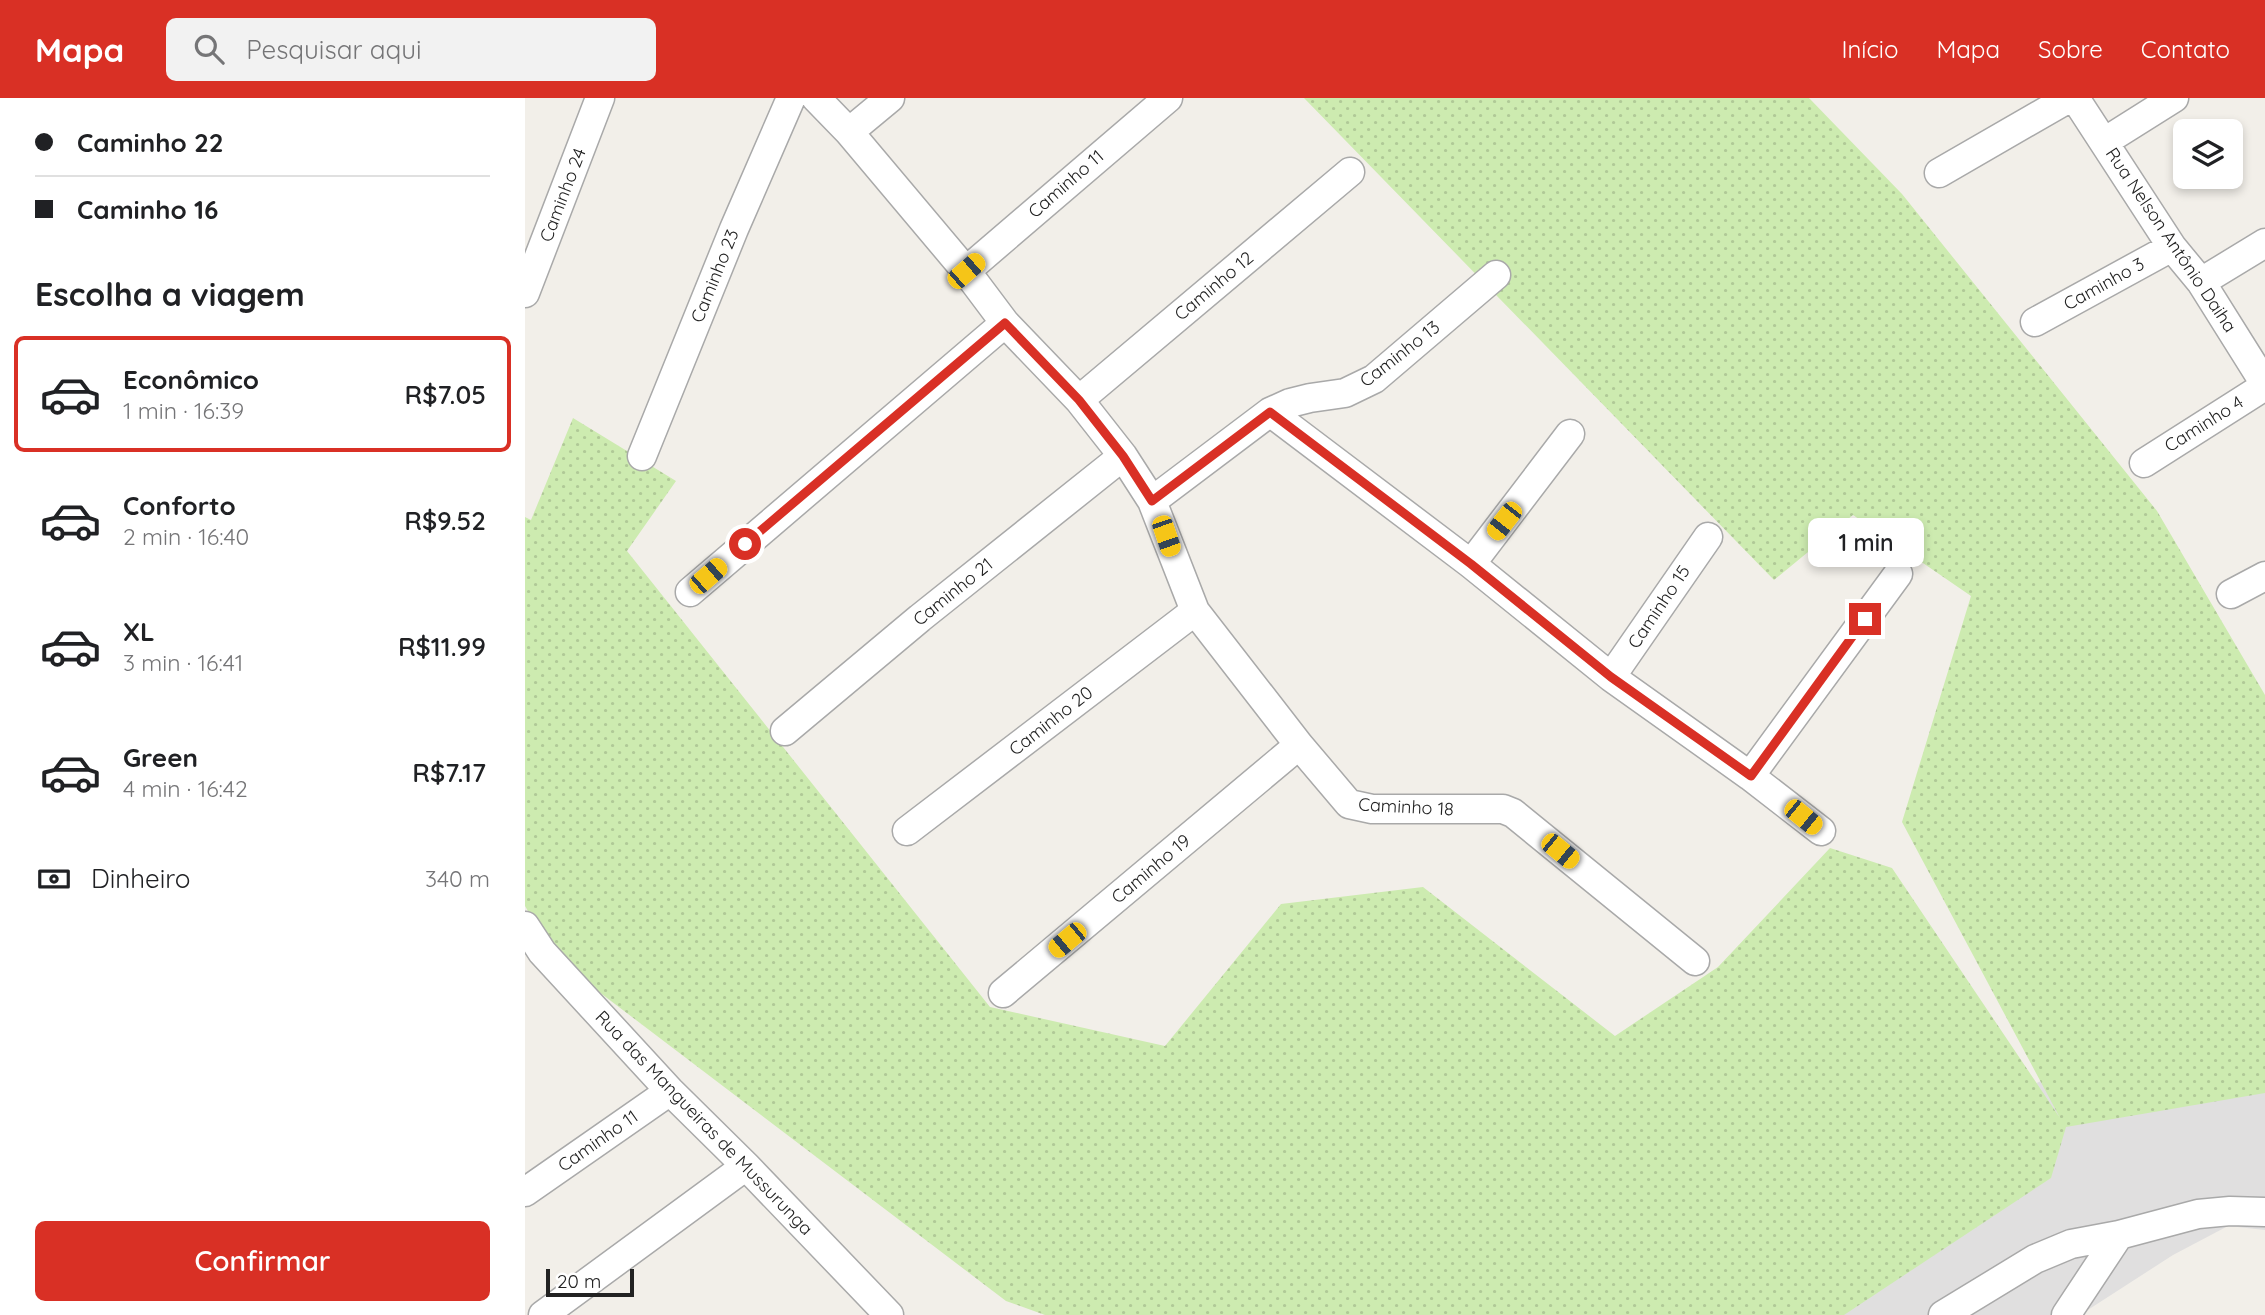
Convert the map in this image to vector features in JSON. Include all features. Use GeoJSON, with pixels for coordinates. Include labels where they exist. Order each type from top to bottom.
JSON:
{"type":"FeatureCollection","features":[{"type":"Feature","properties":{"kind":"street","name":"Caminho 24"},"geometry":{"type":"LineString","coordinates":[[525,293],[600,98]]}},
{"type":"Feature","properties":{"kind":"street","name":"Caminho 23"},"geometry":{"type":"LineString","coordinates":[[642,456],[734,229],[791,98]]}},
{"type":"Feature","properties":{"kind":"street","name":"Caminho 18"},"geometry":{"type":"LineString","coordinates":[[816,98],[849,132],[966,271],[1005,323],[1079,400],[1123,456],[1152,501],[1195,611],[1299,745],[1349,804],[1359,807],[1503,809],[1513,813],[1695,961]]}},
{"type":"Feature","properties":{"kind":"street"},"geometry":{"type":"LineString","coordinates":[[849,132],[890,98]]}},
{"type":"Feature","properties":{"kind":"street","name":"Caminho 11"},"geometry":{"type":"LineString","coordinates":[[966,271],[1168,98]]}},
{"type":"Feature","properties":{"kind":"street"},"geometry":{"type":"LineString","coordinates":[[1939,173],[2069,98]]}},
{"type":"Feature","properties":{"kind":"street","name":"Rua Nelson Antônio Daiha"},"geometry":{"type":"LineString","coordinates":[[2075,98],[2172,247],[2201,282],[2265,385]]}},
{"type":"Feature","properties":{"kind":"street"},"geometry":{"type":"LineString","coordinates":[[2104,142],[2174,98]]}},
{"type":"Feature","properties":{"kind":"street","name":"Caminho 12"},"geometry":{"type":"LineString","coordinates":[[1079,400],[1350,172]]}},
{"type":"Feature","properties":{"kind":"street"},"geometry":{"type":"LineString","coordinates":[[2201,282],[2265,243]]}},
{"type":"Feature","properties":{"kind":"street","name":"Caminho 3"},"geometry":{"type":"LineString","coordinates":[[2035,322],[2172,247]]}},
{"type":"Feature","properties":{"kind":"street","name":"Caminho 13"},"geometry":{"type":"LineString","coordinates":[[1152,501],[1270,412],[1290,403],[1345,393],[1374,379],[1496,275]]}},
{"type":"Feature","properties":{"kind":"street"},"geometry":{"type":"LineString","coordinates":[[689,592],[1005,323]]}},
{"type":"Feature","properties":{"kind":"street","name":"Caminho 4"},"geometry":{"type":"LineString","coordinates":[[2144,463],[2265,385]]}},
{"type":"Feature","properties":{"kind":"street"},"geometry":{"type":"LineString","coordinates":[[1270,412],[1471,564],[1611,677],[1751,776],[1821,831]]}},
{"type":"Feature","properties":{"kind":"street"},"geometry":{"type":"LineString","coordinates":[[1471,564],[1570,434]]}},
{"type":"Feature","properties":{"kind":"street","name":"Caminho 21"},"geometry":{"type":"LineString","coordinates":[[785,731],[919,618],[1123,456]]}},
{"type":"Feature","properties":{"kind":"street","name":"Caminho 15"},"geometry":{"type":"LineString","coordinates":[[1611,677],[1708,537]]}},
{"type":"Feature","properties":{"kind":"street"},"geometry":{"type":"LineString","coordinates":[[1751,776],[1898,574]]}},
{"type":"Feature","properties":{"kind":"street"},"geometry":{"type":"LineString","coordinates":[[2231,594],[2265,576]]}},
{"type":"Feature","properties":{"kind":"street","name":"Caminho 20"},"geometry":{"type":"LineString","coordinates":[[907,831],[1195,611]]}},
{"type":"Feature","properties":{"kind":"street","name":"Caminho 19"},"geometry":{"type":"LineString","coordinates":[[1003,993],[1299,745]]}},
{"type":"Feature","properties":{"kind":"street","name":"Rua das Mangueiras de Mussurunga"},"geometry":{"type":"LineString","coordinates":[[525,926],[533,957],[746,1166],[889,1315]]}},
{"type":"Feature","properties":{"kind":"street","name":"Caminho 11"},"geometry":{"type":"LineString","coordinates":[[525,1192],[670,1091]]}},
{"type":"Feature","properties":{"kind":"street"},"geometry":{"type":"LineString","coordinates":[[543,1315],[746,1166]]}},
{"type":"Feature","properties":{"kind":"street"},"geometry":{"type":"LineString","coordinates":[[1943,1315],[2035,1259],[2071,1244],[2119,1235],[2198,1214],[2265,1212]]}},
{"type":"Feature","properties":{"kind":"street"},"geometry":{"type":"LineString","coordinates":[[2066,1315],[2119,1235]]}},
{"type":"Feature","properties":{"kind":"shaded area"},"geometry":{"type":"Polygon","coordinates":[[[2216,1005],[2265,1018],[2265,1230],[2228,1226],[2173,1255],[2080,1315],[1512,1315],[1523,1306],[2216,1005]]]}},
{"type":"Feature","properties":{"kind":"green space"},"geometry":{"type":"Polygon","coordinates":[[[1304,98],[1809,98],[1902,194],[2157,511],[2265,695],[2265,1093],[2066,1127],[2051,1178],[1844,1315],[1045,1315],[1006,1301],[557,960],[525,906],[525,517],[531,520],[573,418],[676,481],[627,551],[990,1007],[1165,1046],[1281,904],[1423,887],[1615,1036],[1718,967],[1830,848],[1892,868],[2060,1118],[1902,822],[1971,596],[1853,515],[1774,580],[1304,98]]]}},
{"type":"Feature","properties":{"kind":"route"},"geometry":{"type":"LineString","coordinates":[[745,544],[1005,323],[1079,400],[1123,456],[1152,501],[1270,412],[1471,564],[1611,677],[1751,776],[1865,619]]}}]}
